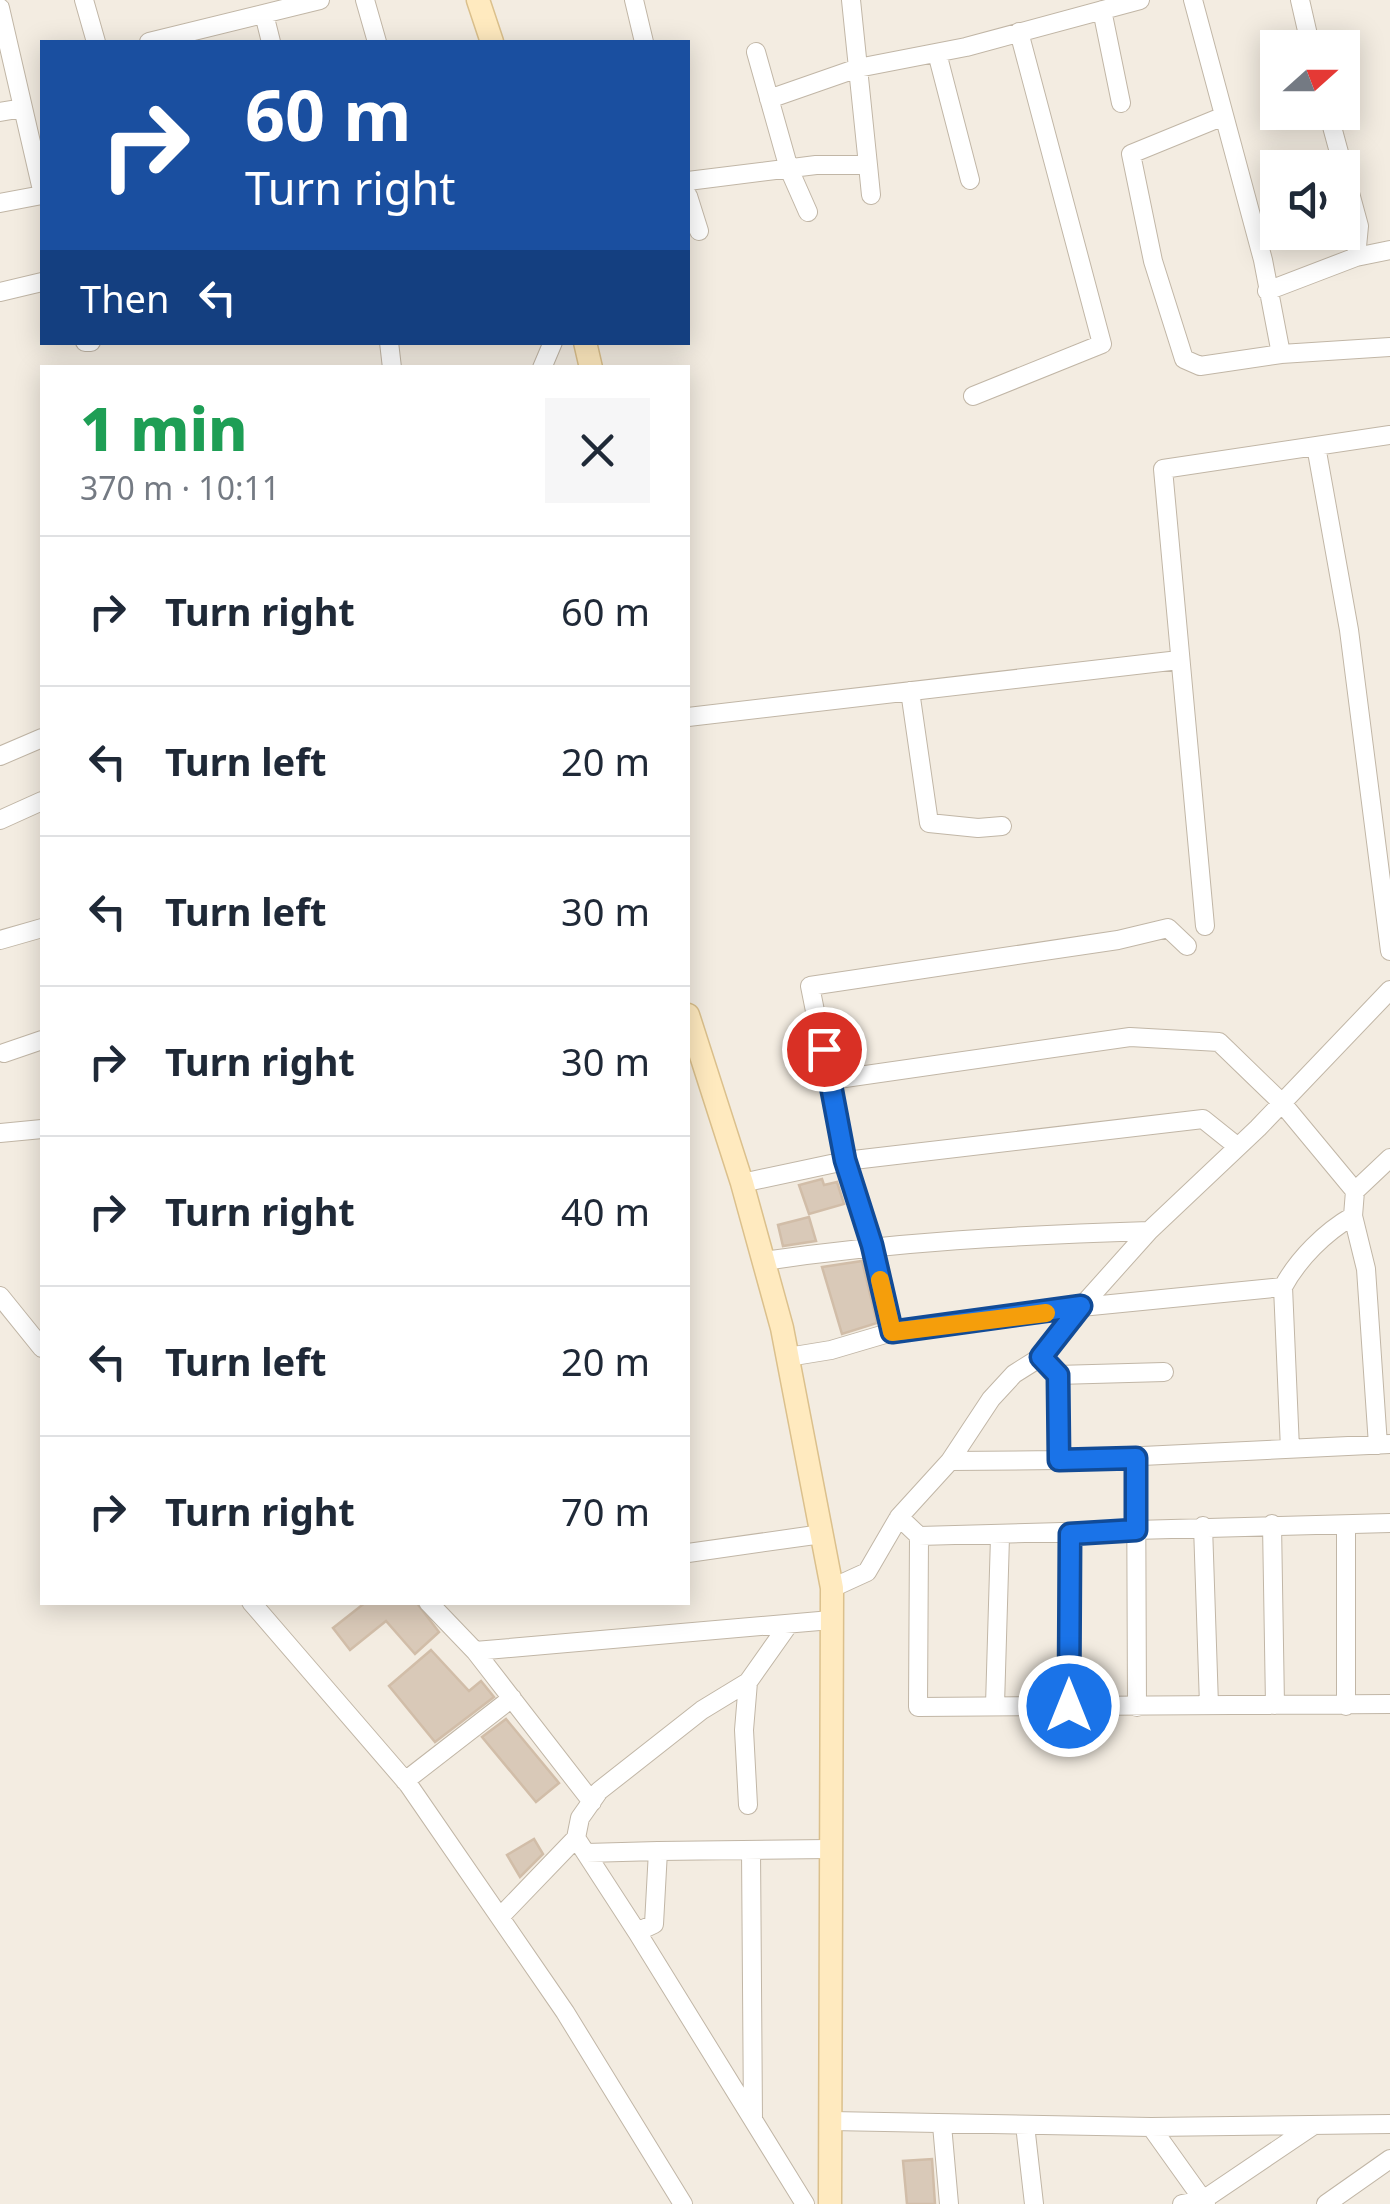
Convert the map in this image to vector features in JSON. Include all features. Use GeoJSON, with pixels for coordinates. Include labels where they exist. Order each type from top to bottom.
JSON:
{"type":"FeatureCollection","features":[{"type":"Feature","properties":{"kind":"street"},"geometry":{"type":"LineString","coordinates":[[84,0],[95,40]]}},
{"type":"Feature","properties":{"kind":"street"},"geometry":{"type":"LineString","coordinates":[[157,40],[320,0]]}},
{"type":"Feature","properties":{"kind":"street"},"geometry":{"type":"LineString","coordinates":[[364,0],[376,40]]}},
{"type":"Feature","properties":{"kind":"street"},"geometry":{"type":"LineString","coordinates":[[478,0],[491,40]]}},
{"type":"Feature","properties":{"kind":"street"},"geometry":{"type":"LineString","coordinates":[[634,0],[644,40]]}},
{"type":"Feature","properties":{"kind":"street"},"geometry":{"type":"LineString","coordinates":[[851,0],[871,196]]}},
{"type":"Feature","properties":{"kind":"street"},"geometry":{"type":"LineString","coordinates":[[769,98],[858,68],[1140,0]]}},
{"type":"Feature","properties":{"kind":"street"},"geometry":{"type":"LineString","coordinates":[[1193,0],[1281,354]]}},
{"type":"Feature","properties":{"kind":"street"},"geometry":{"type":"LineString","coordinates":[[1300,0],[1308,30]]}},
{"type":"Feature","properties":{"kind":"street"},"geometry":{"type":"LineString","coordinates":[[0,8],[40,184]]}},
{"type":"Feature","properties":{"kind":"street"},"geometry":{"type":"LineString","coordinates":[[1102,10],[1121,103]]}},
{"type":"Feature","properties":{"kind":"street"},"geometry":{"type":"LineString","coordinates":[[264,14],[271,40]]}},
{"type":"Feature","properties":{"kind":"street"},"geometry":{"type":"LineString","coordinates":[[974,396],[1102,344],[1019,32]]}},
{"type":"Feature","properties":{"kind":"street"},"geometry":{"type":"LineString","coordinates":[[756,52],[788,169],[808,212]]}},
{"type":"Feature","properties":{"kind":"street"},"geometry":{"type":"LineString","coordinates":[[937,52],[970,180]]}},
{"type":"Feature","properties":{"kind":"street"},"geometry":{"type":"LineString","coordinates":[[0,112],[23,108]]}},
{"type":"Feature","properties":{"kind":"street"},"geometry":{"type":"LineString","coordinates":[[1224,116],[1131,154],[1153,260],[1184,359],[1200,366],[1281,354],[1389,350]]}},
{"type":"Feature","properties":{"kind":"street"},"geometry":{"type":"LineString","coordinates":[[1333,130],[1358,226],[1356,258]]}},
{"type":"Feature","properties":{"kind":"street"},"geometry":{"type":"LineString","coordinates":[[690,182],[868,164]]}},
{"type":"Feature","properties":{"kind":"street"},"geometry":{"type":"LineString","coordinates":[[0,203],[40,193]]}},
{"type":"Feature","properties":{"kind":"street"},"geometry":{"type":"LineString","coordinates":[[690,202],[699,230]]}},
{"type":"Feature","properties":{"kind":"street"},"geometry":{"type":"LineString","coordinates":[[1268,291],[1356,258],[1390,250]]}},
{"type":"Feature","properties":{"kind":"street"},"geometry":{"type":"LineString","coordinates":[[0,292],[40,282]]}},
{"type":"Feature","properties":{"kind":"street"},"geometry":{"type":"LineString","coordinates":[[1205,926],[1164,468],[1390,435]]}},
{"type":"Feature","properties":{"kind":"street"},"geometry":{"type":"LineString","coordinates":[[1316,446],[1384,826],[1390,952]]}},
{"type":"Feature","properties":{"kind":"street"},"geometry":{"type":"LineString","coordinates":[[690,718],[1179,660]]}},
{"type":"Feature","properties":{"kind":"street"},"geometry":{"type":"LineString","coordinates":[[910,692],[929,823],[1002,826]]}},
{"type":"Feature","properties":{"kind":"street"},"geometry":{"type":"LineString","coordinates":[[0,756],[40,739]]}},
{"type":"Feature","properties":{"kind":"street"},"geometry":{"type":"LineString","coordinates":[[0,820],[40,802]]}},
{"type":"Feature","properties":{"kind":"street"},"geometry":{"type":"LineString","coordinates":[[892,1332],[872,1245],[845,1160],[810,986],[1118,940],[1168,928],[1186,946]]}},
{"type":"Feature","properties":{"kind":"street"},"geometry":{"type":"LineString","coordinates":[[0,940],[40,929]]}},
{"type":"Feature","properties":{"kind":"street"},"geometry":{"type":"LineString","coordinates":[[832,1588],[866,1572],[899,1516],[950,1460],[990,1399],[1014,1374],[1041,1357],[1149,1230],[1238,1147],[1390,990]]}},
{"type":"Feature","properties":{"kind":"street"},"geometry":{"type":"LineString","coordinates":[[690,1021],[764,1261],[788,1357],[832,1588],[830,2204]]}},
{"type":"Feature","properties":{"kind":"street"},"geometry":{"type":"LineString","coordinates":[[1,1050],[40,1040]]}},
{"type":"Feature","properties":{"kind":"street"},"geometry":{"type":"LineString","coordinates":[[831,1080],[1111,1040],[1220,1042],[1282,1103],[1354,1190]]}},
{"type":"Feature","properties":{"kind":"street"},"geometry":{"type":"LineString","coordinates":[[742,1183],[845,1160],[1203,1119],[1238,1147]]}},
{"type":"Feature","properties":{"kind":"street"},"geometry":{"type":"LineString","coordinates":[[0,1133],[40,1129]]}},
{"type":"Feature","properties":{"kind":"street"},"geometry":{"type":"LineString","coordinates":[[950,1460],[1136,1458],[1384,1444],[1366,1269],[1352,1216],[1354,1190],[1390,1158]]}},
{"type":"Feature","properties":{"kind":"street"},"geometry":{"type":"LineString","coordinates":[[1290,1449],[1283,1287],[1291,1272],[1334,1226],[1352,1216]]}},
{"type":"Feature","properties":{"kind":"street"},"geometry":{"type":"LineString","coordinates":[[764,1261],[964,1236],[1149,1230]]}},
{"type":"Feature","properties":{"kind":"street"},"geometry":{"type":"LineString","coordinates":[[788,1357],[892,1332],[1081,1306],[1283,1287]]}},
{"type":"Feature","properties":{"kind":"street"},"geometry":{"type":"LineString","coordinates":[[0,1296],[40,1346]]}},
{"type":"Feature","properties":{"kind":"street"},"geometry":{"type":"LineString","coordinates":[[1041,1357],[1058,1375],[1059,1460]]}},
{"type":"Feature","properties":{"kind":"street"},"geometry":{"type":"LineString","coordinates":[[1058,1375],[1164,1372]]}},
{"type":"Feature","properties":{"kind":"street"},"geometry":{"type":"LineString","coordinates":[[1136,1458],[1136,1707]]}},
{"type":"Feature","properties":{"kind":"street"},"geometry":{"type":"LineString","coordinates":[[899,1516],[919,1536],[1000,1537],[1203,1526],[1390,1522]]}},
{"type":"Feature","properties":{"kind":"street"},"geometry":{"type":"LineString","coordinates":[[1272,1524],[1274,1705]]}},
{"type":"Feature","properties":{"kind":"street"},"geometry":{"type":"LineString","coordinates":[[1346,1525],[1346,1706]]}},
{"type":"Feature","properties":{"kind":"street"},"geometry":{"type":"LineString","coordinates":[[1203,1526],[1209,1705]]}},
{"type":"Feature","properties":{"kind":"street"},"geometry":{"type":"LineString","coordinates":[[690,1553],[822,1534]]}},
{"type":"Feature","properties":{"kind":"street"},"geometry":{"type":"LineString","coordinates":[[1069,1706],[1070,1534]]}},
{"type":"Feature","properties":{"kind":"street"},"geometry":{"type":"LineString","coordinates":[[919,1536],[918,1707],[1390,1704]]}},
{"type":"Feature","properties":{"kind":"street"},"geometry":{"type":"LineString","coordinates":[[995,1705],[1000,1537]]}},
{"type":"Feature","properties":{"kind":"street"},"geometry":{"type":"LineString","coordinates":[[253,1605],[405,1780],[565,2012],[683,2204]]}},
{"type":"Feature","properties":{"kind":"street"},"geometry":{"type":"LineString","coordinates":[[431,1605],[475,1650],[592,1802]]}},
{"type":"Feature","properties":{"kind":"street"},"geometry":{"type":"LineString","coordinates":[[475,1650],[832,1620]]}},
{"type":"Feature","properties":{"kind":"street"},"geometry":{"type":"LineString","coordinates":[[789,1624],[748,1682],[702,1710],[600,1791],[580,1818],[581,1846],[805,2204]]}},
{"type":"Feature","properties":{"kind":"street"},"geometry":{"type":"LineString","coordinates":[[748,1682],[744,1730],[748,1805]]}},
{"type":"Feature","properties":{"kind":"street"},"geometry":{"type":"LineString","coordinates":[[405,1780],[512,1698]]}},
{"type":"Feature","properties":{"kind":"street"},"geometry":{"type":"LineString","coordinates":[[500,1918],[581,1846],[658,1852],[829,1849]]}},
{"type":"Feature","properties":{"kind":"street"},"geometry":{"type":"LineString","coordinates":[[751,1850],[753,2120]]}},
{"type":"Feature","properties":{"kind":"street"},"geometry":{"type":"LineString","coordinates":[[638,1932],[654,1924],[658,1852]]}},
{"type":"Feature","properties":{"kind":"street"},"geometry":{"type":"LineString","coordinates":[[830,2121],[942,2125],[1390,2124]]}},
{"type":"Feature","properties":{"kind":"street"},"geometry":{"type":"LineString","coordinates":[[942,2125],[949,2204]]}},
{"type":"Feature","properties":{"kind":"street"},"geometry":{"type":"LineString","coordinates":[[1025,2125],[1034,2204]]}},
{"type":"Feature","properties":{"kind":"street"},"geometry":{"type":"LineString","coordinates":[[1182,2204],[1205,2202],[1315,2125]]}},
{"type":"Feature","properties":{"kind":"street"},"geometry":{"type":"LineString","coordinates":[[1151,2126],[1205,2202]]}},
{"type":"Feature","properties":{"kind":"street"},"geometry":{"type":"LineString","coordinates":[[1326,2204],[1390,2160]]}},
{"type":"Feature","properties":{"kind":"building"},"geometry":{"type":"Polygon","coordinates":[[[822,1179],[824,1185],[837,1182],[844,1204],[809,1214],[799,1185],[822,1179]]]}},
{"type":"Feature","properties":{"kind":"building"},"geometry":{"type":"Polygon","coordinates":[[[809,1217],[816,1241],[783,1246],[778,1225],[809,1217]]]}},
{"type":"Feature","properties":{"kind":"building"},"geometry":{"type":"Polygon","coordinates":[[[862,1261],[877,1323],[842,1334],[822,1267],[862,1261]]]}},
{"type":"Feature","properties":{"kind":"building"},"geometry":{"type":"Polygon","coordinates":[[[362,1605],[418,1605],[439,1632],[415,1654],[386,1621],[350,1650],[333,1628],[362,1605]]]}},
{"type":"Feature","properties":{"kind":"building"},"geometry":{"type":"Polygon","coordinates":[[[431,1650],[469,1691],[481,1681],[494,1697],[435,1742],[389,1686],[431,1650]]]}},
{"type":"Feature","properties":{"kind":"building"},"geometry":{"type":"Polygon","coordinates":[[[506,1719],[559,1783],[536,1802],[482,1737],[506,1719]]]}},
{"type":"Feature","properties":{"kind":"building"},"geometry":{"type":"Polygon","coordinates":[[[534,1839],[543,1854],[520,1877],[507,1855],[534,1839]]]}},
{"type":"Feature","properties":{"kind":"building"},"geometry":{"type":"Polygon","coordinates":[[[932,2159],[935,2204],[907,2204],[903,2161],[932,2159]]]}},
{"type":"Feature","properties":{"kind":"slow traffic"},"geometry":{"type":"LineString","coordinates":[[880,1280],[892,1332],[1046,1313]]}},
{"type":"Feature","properties":{"kind":"route"},"geometry":{"type":"LineString","coordinates":[[824,1049],[845,1160],[872,1245],[892,1332],[1081,1306],[1041,1357],[1058,1375],[1059,1460],[1136,1458],[1136,1530],[1070,1534],[1069,1706]]}}]}
